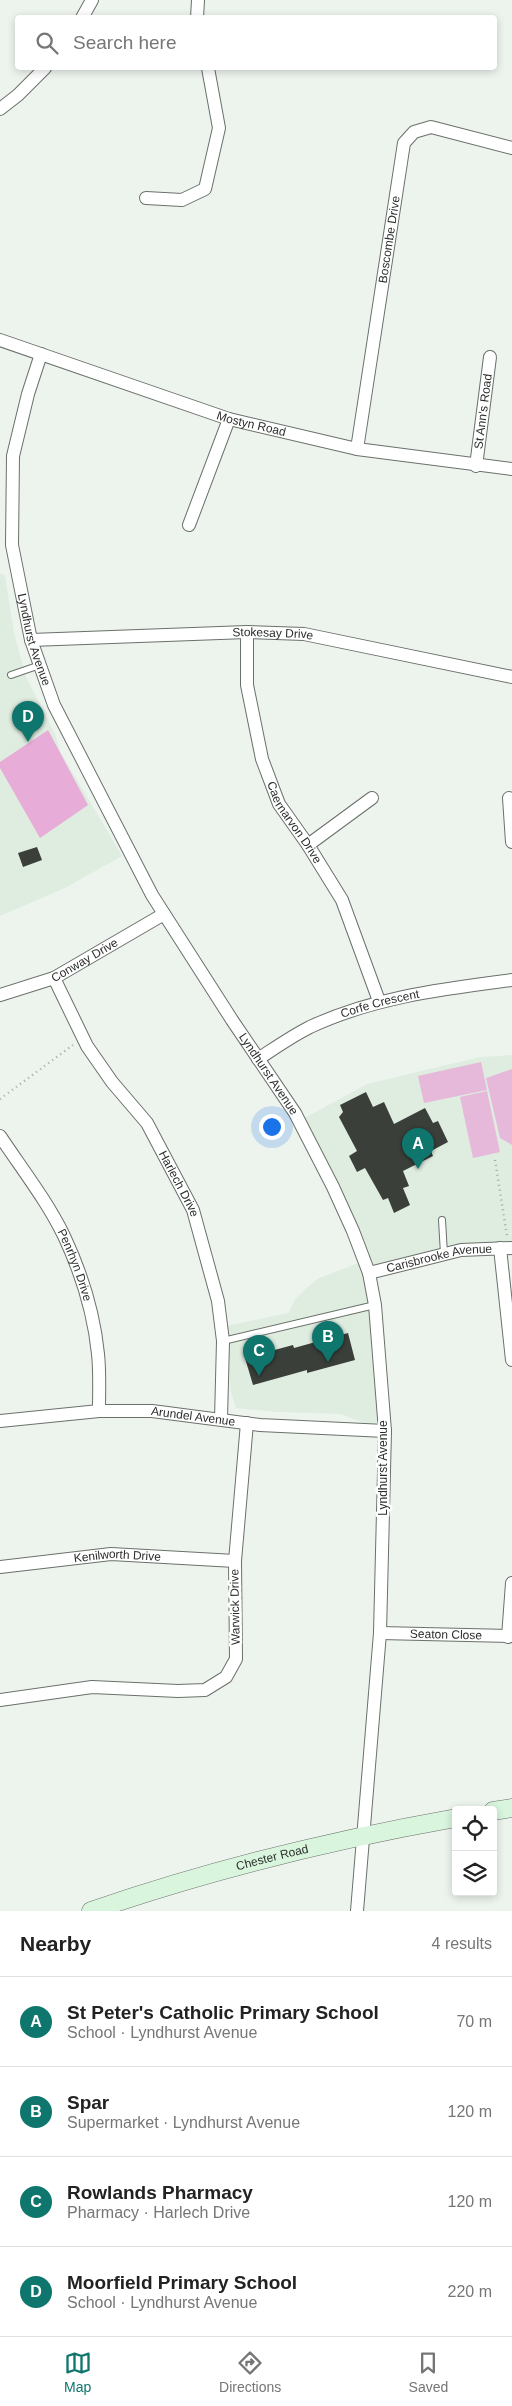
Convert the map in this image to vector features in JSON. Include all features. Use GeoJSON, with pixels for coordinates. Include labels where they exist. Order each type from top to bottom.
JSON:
{"type":"FeatureCollection","features":[{"type":"Feature","properties":{"kind":"street"},"geometry":{"type":"LineString","coordinates":[[84,15],[92,0]]}},
{"type":"Feature","properties":{"kind":"street"},"geometry":{"type":"LineString","coordinates":[[197,15],[198,0]]}},
{"type":"Feature","properties":{"kind":"street"},"geometry":{"type":"LineString","coordinates":[[0,109],[18,95],[43,70]]}},
{"type":"Feature","properties":{"kind":"street"},"geometry":{"type":"LineString","coordinates":[[146,198],[182,200],[205,189],[214,157],[219,128],[208,70]]}},
{"type":"Feature","properties":{"kind":"street","name":"Boscombe Drive"},"geometry":{"type":"LineString","coordinates":[[357,449],[404,143],[414,132],[431,127],[512,148]]}},
{"type":"Feature","properties":{"kind":"street","name":"Mostyn Road"},"geometry":{"type":"LineString","coordinates":[[0,340],[229,419],[357,449],[476,466],[512,469]]}},
{"type":"Feature","properties":{"kind":"street","name":"Lyndhurst Avenue"},"geometry":{"type":"LineString","coordinates":[[41,354],[28,394],[6,478],[12,545],[31,640],[54,705],[107,811],[164,914],[295,1113],[316,1150],[353,1231],[369,1273],[375,1305],[385,1430],[380,1632],[357,1911]]}},
{"type":"Feature","properties":{"kind":"street","name":"St Ann's Road"},"geometry":{"type":"LineString","coordinates":[[476,466],[490,357]]}},
{"type":"Feature","properties":{"kind":"street"},"geometry":{"type":"LineString","coordinates":[[189,525],[229,419]]}},
{"type":"Feature","properties":{"kind":"street","name":"Stokesay Drive"},"geometry":{"type":"LineString","coordinates":[[31,640],[247,632],[304,634],[512,677]]}},
{"type":"Feature","properties":{"kind":"street","name":"Caernarvon Drive"},"geometry":{"type":"LineString","coordinates":[[247,632],[247,685],[262,759],[279,804],[308,845],[342,900],[379,1001]]}},
{"type":"Feature","properties":{"kind":"street"},"geometry":{"type":"LineString","coordinates":[[308,845],[372,798]]}},
{"type":"Feature","properties":{"kind":"street"},"geometry":{"type":"LineString","coordinates":[[509,798],[512,842]]}},
{"type":"Feature","properties":{"kind":"street","name":"Conway Drive"},"geometry":{"type":"LineString","coordinates":[[0,995],[54,978],[164,914]]}},
{"type":"Feature","properties":{"kind":"street","name":"Harlech Drive"},"geometry":{"type":"LineString","coordinates":[[54,978],[83,1037],[112,1082],[147,1123],[193,1210],[218,1301],[222,1341],[221,1420]]}},
{"type":"Feature","properties":{"kind":"street","name":"Corfe Crescent"},"geometry":{"type":"LineString","coordinates":[[258,1059],[310,1027],[379,1001],[442,989],[512,980]]}},
{"type":"Feature","properties":{"kind":"street","name":"Penrhyn Drive"},"geometry":{"type":"LineString","coordinates":[[0,1136],[46,1204],[64,1236],[75,1262],[94,1328],[98,1355],[99,1411]]}},
{"type":"Feature","properties":{"kind":"street"},"geometry":{"type":"LineString","coordinates":[[507,1248],[512,1360]]}},
{"type":"Feature","properties":{"kind":"street","name":"Carisbrooke Avenue"},"geometry":{"type":"LineString","coordinates":[[369,1273],[444,1254],[507,1248]]}},
{"type":"Feature","properties":{"kind":"street","name":"Arundel Avenue"},"geometry":{"type":"LineString","coordinates":[[0,1421],[99,1411],[152,1411],[247,1423],[385,1430]]}},
{"type":"Feature","properties":{"kind":"street","name":"Warwick Drive"},"geometry":{"type":"LineString","coordinates":[[0,1700],[92,1687],[178,1691],[205,1690],[226,1677],[236,1659],[235,1561],[247,1423]]}},
{"type":"Feature","properties":{"kind":"street","name":"Kenilworth Drive"},"geometry":{"type":"LineString","coordinates":[[0,1567],[111,1554],[235,1561]]}},
{"type":"Feature","properties":{"kind":"street"},"geometry":{"type":"LineString","coordinates":[[510,1637],[512,1583]]}},
{"type":"Feature","properties":{"kind":"street","name":"Seaton Close"},"geometry":{"type":"LineString","coordinates":[[380,1632],[510,1637]]}},
{"type":"Feature","properties":{"kind":"street"},"geometry":{"type":"LineString","coordinates":[[497,1810],[512,1808]]}},
{"type":"Feature","properties":{"kind":"street","name":"Chester Road"},"geometry":{"type":"LineString","coordinates":[[91,1911],[157,1888],[307,1847],[364,1834],[452,1819]]}},
{"type":"Feature","properties":{"kind":"lane"},"geometry":{"type":"LineString","coordinates":[[11,675],[40,665]]}},
{"type":"Feature","properties":{"kind":"lane"},"geometry":{"type":"LineString","coordinates":[[442,1220],[444,1254]]}},
{"type":"Feature","properties":{"kind":"lane"},"geometry":{"type":"LineString","coordinates":[[222,1341],[375,1305]]}},
{"type":"Feature","properties":{"kind":"path"},"geometry":{"type":"LineString","coordinates":[[0,1099],[83,1037]]}},
{"type":"Feature","properties":{"kind":"path"},"geometry":{"type":"LineString","coordinates":[[495,1160],[507,1248]]}},
{"type":"Feature","properties":{"kind":"shaded area"},"geometry":{"type":"Polygon","coordinates":[[[0,574],[5,576],[14,633],[26,677],[55,734],[61,753],[122,856],[65,888],[0,916],[0,574]]]}},
{"type":"Feature","properties":{"kind":"shaded area"},"geometry":{"type":"Polygon","coordinates":[[[48,730],[88,805],[40,838],[0,768],[0,762],[48,730]]]}},
{"type":"Feature","properties":{"kind":"shaded area"},"geometry":{"type":"Polygon","coordinates":[[[512,1055],[512,1248],[500,1248],[369,1273],[385,1431],[341,1414],[277,1412],[236,1408],[230,1388],[229,1344],[226,1326],[288,1313],[296,1298],[317,1279],[364,1261],[299,1121],[367,1084],[480,1057],[512,1055]]]}},
{"type":"Feature","properties":{"kind":"shaded area"},"geometry":{"type":"Polygon","coordinates":[[[481,1062],[487,1090],[424,1103],[418,1076],[481,1062]]]}},
{"type":"Feature","properties":{"kind":"shaded area"},"geometry":{"type":"Polygon","coordinates":[[[512,1069],[512,1145],[500,1138],[486,1078],[512,1069]]]}},
{"type":"Feature","properties":{"kind":"shaded area"},"geometry":{"type":"Polygon","coordinates":[[[487,1091],[500,1152],[473,1158],[460,1097],[487,1091]]]}},
{"type":"Feature","properties":{"kind":"building"},"geometry":{"type":"Polygon","coordinates":[[[37,847],[42,860],[23,867],[18,853],[37,847]]]}},
{"type":"Feature","properties":{"kind":"building"},"geometry":{"type":"Polygon","coordinates":[[[366,1092],[373,1107],[384,1102],[394,1124],[425,1108],[433,1123],[438,1121],[448,1142],[431,1151],[433,1156],[403,1171],[409,1186],[403,1188],[410,1205],[394,1213],[388,1198],[383,1200],[365,1168],[357,1172],[349,1156],[357,1151],[339,1117],[343,1112],[340,1105],[366,1092]]]}},
{"type":"Feature","properties":{"kind":"building"},"geometry":{"type":"Polygon","coordinates":[[[348,1333],[355,1360],[307,1373],[307,1370],[253,1385],[245,1358],[293,1345],[294,1348],[348,1333]]]}},
{"type":"Feature","properties":{"kind":"place","name":"Moorfield Primary School"},"geometry":{"type":"Point","coordinates":[28,742]}},
{"type":"Feature","properties":{"kind":"place","name":"St Peter's Catholic Primary School"},"geometry":{"type":"Point","coordinates":[418,1169]}},
{"type":"Feature","properties":{"kind":"place","name":"Spar"},"geometry":{"type":"Point","coordinates":[328,1362]}},
{"type":"Feature","properties":{"kind":"place","name":"Rowlands Pharmacy"},"geometry":{"type":"Point","coordinates":[259,1376]}}]}
